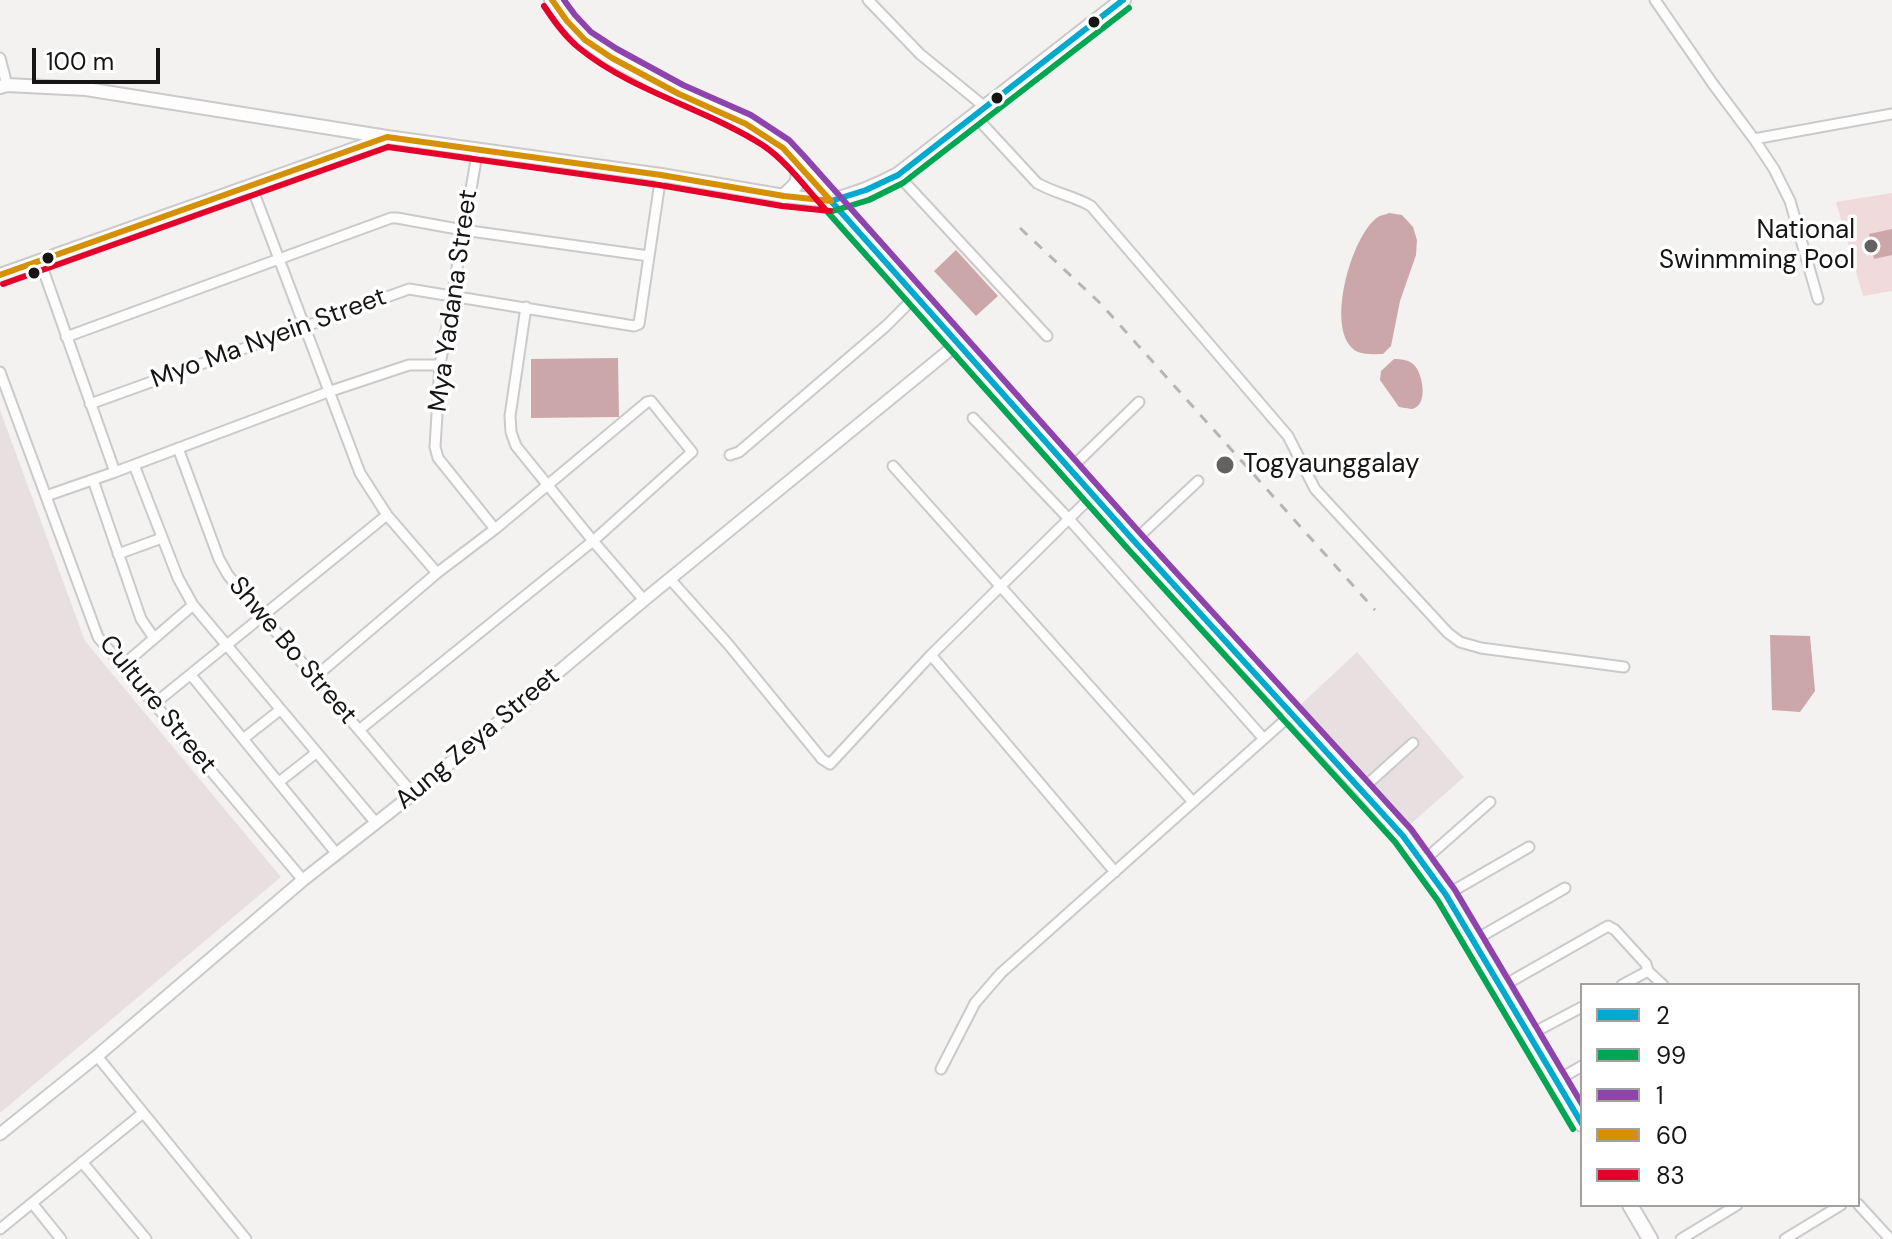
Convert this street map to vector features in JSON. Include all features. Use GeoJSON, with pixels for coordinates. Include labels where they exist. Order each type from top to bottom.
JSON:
{"type":"FeatureCollection","features":[{"type":"Feature","properties":{"kind":"main road"},"geometry":{"type":"LineString","coordinates":[[552,0],[585,40],[612,58],[679,94],[746,124],[776,143],[797,163],[1134,541],[1403,836],[1446,895],[1580,1121]]}},
{"type":"Feature","properties":{"kind":"main road"},"geometry":{"type":"LineString","coordinates":[[4,86],[86,89],[387,137],[831,201],[877,187],[898,175],[1123,0]]}},
{"type":"Feature","properties":{"kind":"main road"},"geometry":{"type":"LineString","coordinates":[[0,275],[387,137]]}},
{"type":"Feature","properties":{"kind":"main road"},"geometry":{"type":"LineString","coordinates":[[784,196],[798,183],[797,163]]}},
{"type":"Feature","properties":{"kind":"main road"},"geometry":{"type":"LineString","coordinates":[[1631,1207],[1650,1239]]}},
{"type":"Feature","properties":{"kind":"street"},"geometry":{"type":"LineString","coordinates":[[868,0],[980,111],[1037,183],[1049,190],[1077,197],[1091,206],[1288,436],[1315,489],[1448,633],[1460,642],[1481,648],[1624,667]]}},
{"type":"Feature","properties":{"kind":"street"},"geometry":{"type":"LineString","coordinates":[[1655,0],[1774,169],[1790,201],[1818,299]]}},
{"type":"Feature","properties":{"kind":"street"},"geometry":{"type":"LineString","coordinates":[[0,58],[4,86]]}},
{"type":"Feature","properties":{"kind":"street"},"geometry":{"type":"LineString","coordinates":[[1754,139],[1892,114]]}},
{"type":"Feature","properties":{"kind":"street","name":"Mya Yadana Street"},"geometry":{"type":"LineString","coordinates":[[478,149],[440,365],[436,454],[495,529]]}},
{"type":"Feature","properties":{"kind":"street"},"geometry":{"type":"LineString","coordinates":[[66,337],[391,218],[649,256],[661,175]]}},
{"type":"Feature","properties":{"kind":"street"},"geometry":{"type":"LineString","coordinates":[[898,175],[1047,336]]}},
{"type":"Feature","properties":{"kind":"street"},"geometry":{"type":"LineString","coordinates":[[251,185],[360,473],[387,515],[437,573]]}},
{"type":"Feature","properties":{"kind":"street","name":"Myo Ma Nyein Street"},"geometry":{"type":"LineString","coordinates":[[90,404],[409,289],[634,326],[639,324],[649,256]]}},
{"type":"Feature","properties":{"kind":"street"},"geometry":{"type":"LineString","coordinates":[[40,261],[115,472]]}},
{"type":"Feature","properties":{"kind":"street"},"geometry":{"type":"LineString","coordinates":[[730,455],[739,452],[864,346],[915,297]]}},
{"type":"Feature","properties":{"kind":"street"},"geometry":{"type":"LineString","coordinates":[[526,307],[510,416],[516,446],[644,600]]}},
{"type":"Feature","properties":{"kind":"street","name":"Aung Zeya Street"},"geometry":{"type":"LineString","coordinates":[[0,1134],[97,1056],[303,880],[413,794],[957,344]]}},
{"type":"Feature","properties":{"kind":"street"},"geometry":{"type":"LineString","coordinates":[[46,496],[409,365],[440,365]]}},
{"type":"Feature","properties":{"kind":"street","name":"Culture Street"},"geometry":{"type":"LineString","coordinates":[[0,372],[98,637],[303,880]]}},
{"type":"Feature","properties":{"kind":"street"},"geometry":{"type":"LineString","coordinates":[[315,677],[437,573],[651,401],[692,452],[593,541],[359,730]]}},
{"type":"Feature","properties":{"kind":"street"},"geometry":{"type":"LineString","coordinates":[[1070,469],[1139,402]]}},
{"type":"Feature","properties":{"kind":"street"},"geometry":{"type":"LineString","coordinates":[[973,418],[1069,519],[1264,739]]}},
{"type":"Feature","properties":{"kind":"street","name":"Shwe Bo Street"},"geometry":{"type":"LineString","coordinates":[[178,448],[219,559],[228,575],[413,794]]}},
{"type":"Feature","properties":{"kind":"street"},"geometry":{"type":"LineString","coordinates":[[134,465],[178,578],[193,605],[376,823]]}},
{"type":"Feature","properties":{"kind":"street"},"geometry":{"type":"LineString","coordinates":[[893,466],[1193,802]]}},
{"type":"Feature","properties":{"kind":"street"},"geometry":{"type":"LineString","coordinates":[[93,480],[141,619],[154,638]]}},
{"type":"Feature","properties":{"kind":"street"},"geometry":{"type":"LineString","coordinates":[[1134,541],[1198,481]]}},
{"type":"Feature","properties":{"kind":"street"},"geometry":{"type":"LineString","coordinates":[[670,579],[830,764],[931,655],[1093,495]]}},
{"type":"Feature","properties":{"kind":"street"},"geometry":{"type":"LineString","coordinates":[[154,704],[387,515]]}},
{"type":"Feature","properties":{"kind":"street"},"geometry":{"type":"LineString","coordinates":[[118,554],[162,538]]}},
{"type":"Feature","properties":{"kind":"street"},"geometry":{"type":"LineString","coordinates":[[122,666],[193,605]]}},
{"type":"Feature","properties":{"kind":"street"},"geometry":{"type":"LineString","coordinates":[[931,655],[1115,872]]}},
{"type":"Feature","properties":{"kind":"street"},"geometry":{"type":"LineString","coordinates":[[191,675],[336,853]]}},
{"type":"Feature","properties":{"kind":"street"},"geometry":{"type":"LineString","coordinates":[[243,739],[280,710]]}},
{"type":"Feature","properties":{"kind":"street"},"geometry":{"type":"LineString","coordinates":[[941,1069],[975,1003],[1001,973],[1293,713]]}},
{"type":"Feature","properties":{"kind":"street"},"geometry":{"type":"LineString","coordinates":[[1362,789],[1413,743]]}},
{"type":"Feature","properties":{"kind":"street"},"geometry":{"type":"LineString","coordinates":[[279,782],[316,753]]}},
{"type":"Feature","properties":{"kind":"street"},"geometry":{"type":"LineString","coordinates":[[1422,862],[1490,802]]}},
{"type":"Feature","properties":{"kind":"street"},"geometry":{"type":"LineString","coordinates":[[1446,895],[1529,847]]}},
{"type":"Feature","properties":{"kind":"street"},"geometry":{"type":"LineString","coordinates":[[1473,941],[1565,888]]}},
{"type":"Feature","properties":{"kind":"street"},"geometry":{"type":"LineString","coordinates":[[1501,987],[1608,926],[1615,930],[1661,983]]}},
{"type":"Feature","properties":{"kind":"street"},"geometry":{"type":"LineString","coordinates":[[1626,983],[1648,971]]}},
{"type":"Feature","properties":{"kind":"street"},"geometry":{"type":"LineString","coordinates":[[1529,1035],[1580,1008]]}},
{"type":"Feature","properties":{"kind":"street"},"geometry":{"type":"LineString","coordinates":[[97,1056],[246,1239]]}},
{"type":"Feature","properties":{"kind":"street"},"geometry":{"type":"LineString","coordinates":[[1556,1081],[1580,1067]]}},
{"type":"Feature","properties":{"kind":"street"},"geometry":{"type":"LineString","coordinates":[[0,1229],[143,1113]]}},
{"type":"Feature","properties":{"kind":"street"},"geometry":{"type":"LineString","coordinates":[[82,1162],[146,1239]]}},
{"type":"Feature","properties":{"kind":"street"},"geometry":{"type":"LineString","coordinates":[[32,1203],[61,1239]]}},
{"type":"Feature","properties":{"kind":"street"},"geometry":{"type":"LineString","coordinates":[[1860,1206],[1890,1239]]}},
{"type":"Feature","properties":{"kind":"street"},"geometry":{"type":"LineString","coordinates":[[1681,1239],[1734,1207]]}},
{"type":"Feature","properties":{"kind":"street"},"geometry":{"type":"LineString","coordinates":[[1785,1239],[1838,1207]]}},
{"type":"Feature","properties":{"kind":"shaded area","name":"National Swinmming Pool"},"geometry":{"type":"Polygon","coordinates":[[[1892,193],[1892,291],[1863,296],[1836,202],[1892,193]]]}},
{"type":"Feature","properties":{"kind":"shaded area"},"geometry":{"type":"Polygon","coordinates":[[[1389,213],[1402,215],[1413,227],[1417,240],[1416,255],[1400,301],[1391,346],[1383,354],[1364,354],[1347,342],[1342,326],[1345,284],[1359,242],[1368,227],[1378,217],[1389,213]]]}},
{"type":"Feature","properties":{"kind":"shaded area"},"geometry":{"type":"Polygon","coordinates":[[[1892,229],[1892,255],[1874,259],[1869,234],[1892,229]]]}},
{"type":"Feature","properties":{"kind":"shaded area"},"geometry":{"type":"Polygon","coordinates":[[[956,250],[998,296],[976,316],[934,271],[956,250]]]}},
{"type":"Feature","properties":{"kind":"shaded area"},"geometry":{"type":"Polygon","coordinates":[[[618,358],[619,417],[531,418],[531,359],[618,358]]]}},
{"type":"Feature","properties":{"kind":"shaded area"},"geometry":{"type":"Polygon","coordinates":[[[1394,359],[1404,360],[1417,368],[1423,388],[1417,407],[1399,407],[1380,380],[1381,371],[1394,359]]]}},
{"type":"Feature","properties":{"kind":"shaded area"},"geometry":{"type":"Polygon","coordinates":[[[0,410],[85,641],[281,877],[0,1113],[0,410]]]}},
{"type":"Feature","properties":{"kind":"shaded area"},"geometry":{"type":"Polygon","coordinates":[[[1770,635],[1810,636],[1815,691],[1800,712],[1772,710],[1770,635]]]}},
{"type":"Feature","properties":{"kind":"shaded area"},"geometry":{"type":"Polygon","coordinates":[[[1357,652],[1464,777],[1406,828],[1297,708],[1357,652]]]}},
{"type":"Feature","properties":{"kind":"railway"},"geometry":{"type":"LineString","coordinates":[[1020,228],[1101,304],[1375,610]]}},
{"type":"Feature","properties":{"kind":"transit line","name":"60"},"geometry":{"type":"LineString","coordinates":[[552,0],[585,40],[612,58],[679,94],[746,124],[783,148],[831,201]]}},
{"type":"Feature","properties":{"kind":"transit line","name":"1"},"geometry":{"type":"LineString","coordinates":[[564,0],[591,32],[617,49],[683,85],[751,115],[789,140],[804,156],[1141,534],[1411,829],[1455,890],[1580,1101]]}},
{"type":"Feature","properties":{"kind":"transit line","name":"2"},"geometry":{"type":"LineString","coordinates":[[831,201],[866,190],[898,175],[1123,0]]}},
{"type":"Feature","properties":{"kind":"transit line","name":"83"},"geometry":{"type":"LineString","coordinates":[[544,6],[569,39],[600,63],[646,89],[719,121],[764,146],[788,167],[824,208]]}},
{"type":"Feature","properties":{"kind":"transit line","name":"99"},"geometry":{"type":"LineString","coordinates":[[833,211],[869,200],[903,183],[1129,8]]}},
{"type":"Feature","properties":{"kind":"transit line","name":"60"},"geometry":{"type":"LineString","coordinates":[[0,275],[387,137],[831,201]]}},
{"type":"Feature","properties":{"kind":"transit line","name":"83"},"geometry":{"type":"LineString","coordinates":[[3,284],[388,147],[830,211]]}},
{"type":"Feature","properties":{"kind":"transit line","name":"2"},"geometry":{"type":"LineString","coordinates":[[831,201],[1134,541],[1403,836],[1446,895],[1580,1121]]}},
{"type":"Feature","properties":{"kind":"transit line","name":"99"},"geometry":{"type":"LineString","coordinates":[[824,208],[1395,842],[1438,901],[1573,1129]]}},
{"type":"Feature","properties":{"kind":"place","name":"National Swinmming Pool"},"geometry":{"type":"Point","coordinates":[1871,246]}},
{"type":"Feature","properties":{"kind":"place","name":"Togyaunggalay"},"geometry":{"type":"Point","coordinates":[1225,465]}}]}
